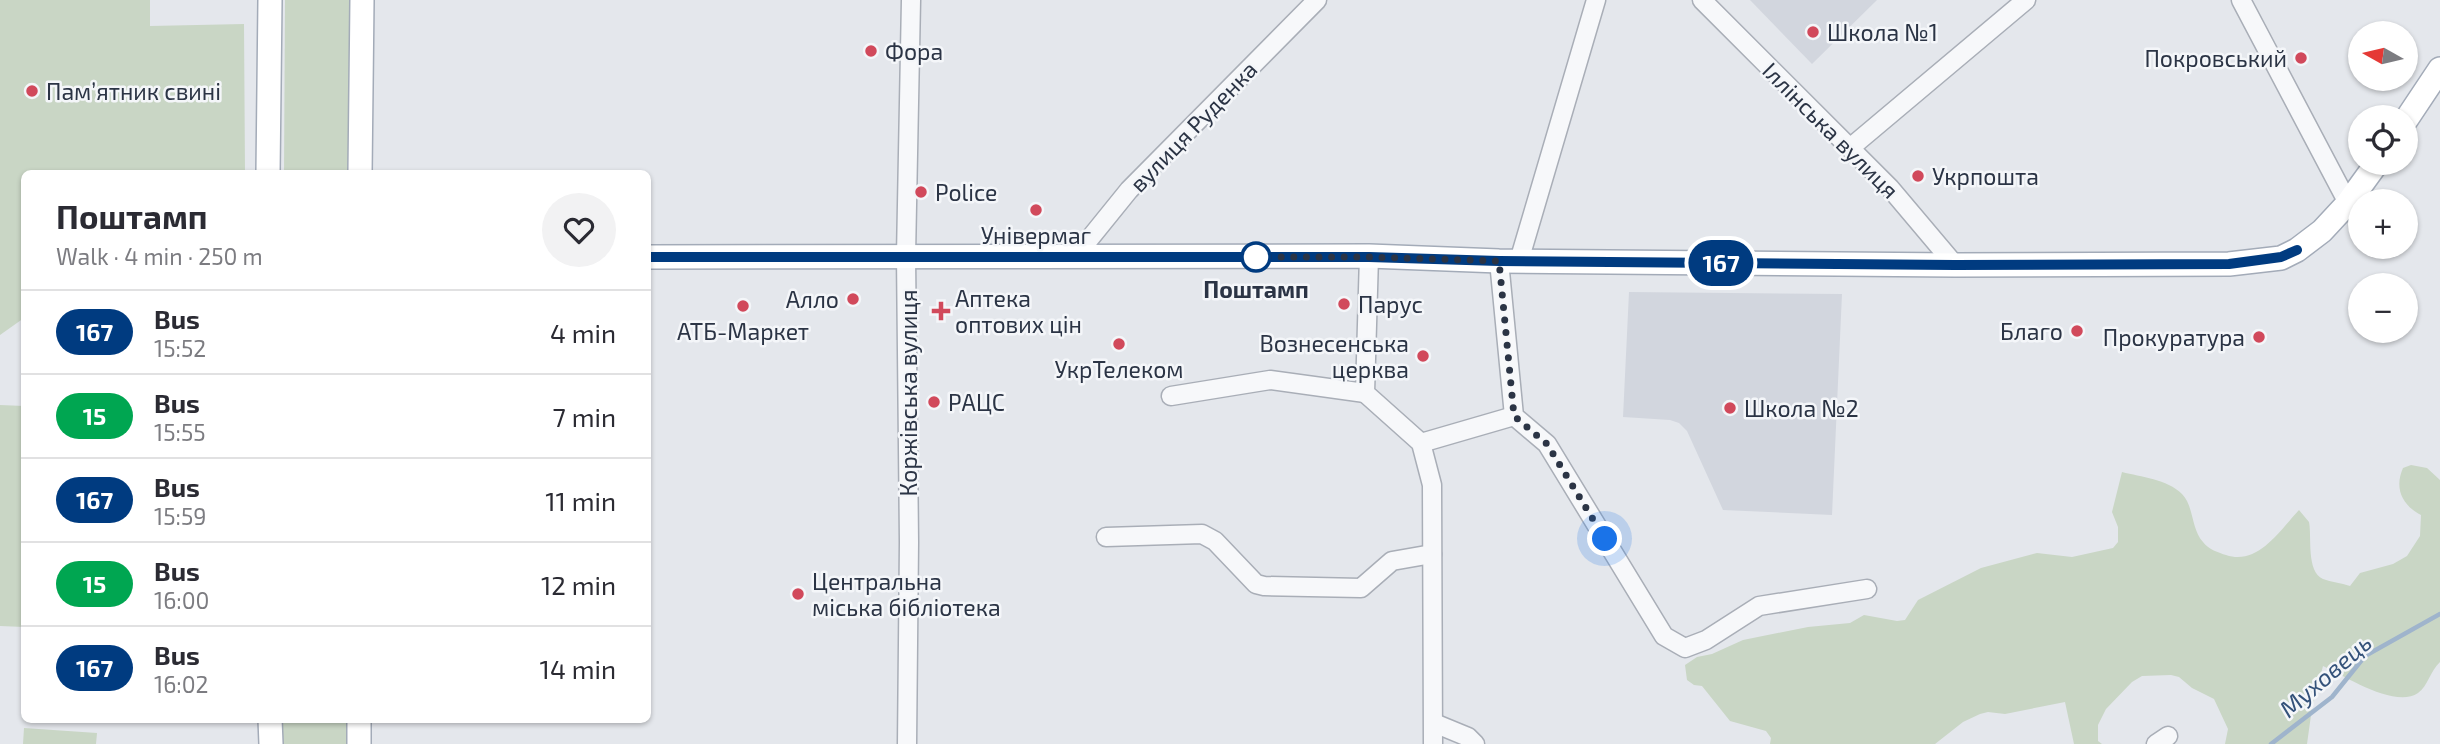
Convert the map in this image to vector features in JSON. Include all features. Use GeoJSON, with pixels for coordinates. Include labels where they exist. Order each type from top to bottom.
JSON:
{"type":"FeatureCollection","features":[{"type":"Feature","properties":{"kind":"main road"},"geometry":{"type":"LineString","coordinates":[[268,170],[270,0]]}},
{"type":"Feature","properties":{"kind":"main road"},"geometry":{"type":"LineString","coordinates":[[360,170],[362,0]]}},
{"type":"Feature","properties":{"kind":"main road"},"geometry":{"type":"LineString","coordinates":[[2416,105],[2440,69]]}},
{"type":"Feature","properties":{"kind":"main road"},"geometry":{"type":"LineString","coordinates":[[651,257],[1369,257],[1955,265],[2229,264],[2281,257],[2297,250],[2322,231],[2348,203]]}},
{"type":"Feature","properties":{"kind":"main road"},"geometry":{"type":"LineString","coordinates":[[270,723],[271,744]]}},
{"type":"Feature","properties":{"kind":"main road"},"geometry":{"type":"LineString","coordinates":[[359,723],[359,744]]}},
{"type":"Feature","properties":{"kind":"street","name":"Коржівська вулиця"},"geometry":{"type":"LineString","coordinates":[[907,744],[909,528],[906,256],[911,0]]}},
{"type":"Feature","properties":{"kind":"street","name":"вулиця Руденка"},"geometry":{"type":"LineString","coordinates":[[1074,258],[1129,190],[1317,0]]}},
{"type":"Feature","properties":{"kind":"street"},"geometry":{"type":"LineString","coordinates":[[1596,0],[1509,261],[1514,416],[1547,444],[1664,636],[1685,648],[1706,640],[1759,606],[1867,589]]}},
{"type":"Feature","properties":{"kind":"street","name":"Іллінська вулиця"},"geometry":{"type":"LineString","coordinates":[[1702,0],[1890,188],[1955,265]]}},
{"type":"Feature","properties":{"kind":"street"},"geometry":{"type":"LineString","coordinates":[[1850,148],[2026,0]]}},
{"type":"Feature","properties":{"kind":"street"},"geometry":{"type":"LineString","coordinates":[[2241,0],[2348,203]]}},
{"type":"Feature","properties":{"kind":"street"},"geometry":{"type":"LineString","coordinates":[[1365,393],[1369,257]]}},
{"type":"Feature","properties":{"kind":"street"},"geometry":{"type":"LineString","coordinates":[[1171,396],[1270,380],[1365,393],[1421,443],[1432,485],[1433,744]]}},
{"type":"Feature","properties":{"kind":"street"},"geometry":{"type":"LineString","coordinates":[[1421,443],[1514,416]]}},
{"type":"Feature","properties":{"kind":"street"},"geometry":{"type":"LineString","coordinates":[[1106,537],[1202,534],[1215,541],[1256,584],[1264,586],[1361,588],[1392,561],[1432,554]]}},
{"type":"Feature","properties":{"kind":"street"},"geometry":{"type":"LineString","coordinates":[[1434,723],[1468,737],[1475,744]]}},
{"type":"Feature","properties":{"kind":"shaded area","name":"Школа №1"},"geometry":{"type":"Polygon","coordinates":[[[1750,0],[1877,0],[1812,64],[1750,0]]]}},
{"type":"Feature","properties":{"kind":"shaded area","name":"Школа №2"},"geometry":{"type":"Polygon","coordinates":[[[1629,292],[1842,294],[1832,515],[1723,510],[1687,431],[1679,423],[1623,417],[1629,292]]]}},
{"type":"Feature","properties":{"kind":"green space"},"geometry":{"type":"Polygon","coordinates":[[[0,0],[150,0],[150,26],[244,24],[245,170],[21,170],[21,320],[0,335],[0,0]]]}},
{"type":"Feature","properties":{"kind":"green space"},"geometry":{"type":"Polygon","coordinates":[[[285,0],[354,0],[353,170],[284,170],[285,0]]]}},
{"type":"Feature","properties":{"kind":"green space"},"geometry":{"type":"Polygon","coordinates":[[[0,405],[21,406],[21,627],[0,626],[0,405]]]}},
{"type":"Feature","properties":{"kind":"green space"},"geometry":{"type":"Polygon","coordinates":[[[2411,465],[2427,468],[2440,480],[2440,662],[2421,690],[2408,697],[2397,697],[2370,689],[2323,666],[2312,708],[2307,744],[2225,744],[2228,729],[2214,699],[2192,688],[2179,677],[2171,675],[2142,676],[2132,682],[2106,709],[2098,725],[2098,741],[2102,744],[2074,744],[2065,702],[2005,714],[1980,714],[1963,722],[1935,744],[1770,744],[1771,738],[1766,731],[1730,721],[1702,686],[1687,680],[1685,665],[1697,657],[1712,654],[1743,640],[1808,627],[1850,623],[1864,615],[1905,620],[1918,600],[1981,568],[2037,553],[2072,557],[2113,548],[2118,542],[2118,527],[2112,512],[2122,472],[2154,479],[2176,489],[2186,499],[2199,537],[2211,549],[2226,555],[2238,557],[2258,551],[2276,536],[2299,510],[2309,522],[2312,562],[2318,575],[2323,579],[2350,586],[2360,573],[2393,564],[2407,556],[2420,536],[2421,515],[2405,501],[2399,482],[2403,468],[2411,465]]]}},
{"type":"Feature","properties":{"kind":"green space"},"geometry":{"type":"Polygon","coordinates":[[[282,723],[354,723],[354,744],[282,744],[282,723]]]}},
{"type":"Feature","properties":{"kind":"green space"},"geometry":{"type":"Polygon","coordinates":[[[24,728],[97,733],[96,744],[23,744],[24,728]]]}},
{"type":"Feature","properties":{"kind":"waterway","name":"Муховець"},"geometry":{"type":"LineString","coordinates":[[2271,744],[2332,697],[2365,656],[2440,614]]}},
{"type":"Feature","properties":{"kind":"bus line","name":"167"},"geometry":{"type":"LineString","coordinates":[[651,257],[1369,257],[1499,261],[1955,265],[2229,264],[2281,257],[2297,250]]}},
{"type":"Feature","properties":{"kind":"place","name":"Школа №1"},"geometry":{"type":"Point","coordinates":[1813,32]}},
{"type":"Feature","properties":{"kind":"place","name":"Фора"},"geometry":{"type":"Point","coordinates":[871,51]}},
{"type":"Feature","properties":{"kind":"place","name":"Покровський"},"geometry":{"type":"Point","coordinates":[2301,58]}},
{"type":"Feature","properties":{"kind":"place","name":"Памʼятник свині"},"geometry":{"type":"Point","coordinates":[32,91]}},
{"type":"Feature","properties":{"kind":"place","name":"Укрпошта"},"geometry":{"type":"Point","coordinates":[1918,176]}},
{"type":"Feature","properties":{"kind":"place","name":"Police"},"geometry":{"type":"Point","coordinates":[921,192]}},
{"type":"Feature","properties":{"kind":"place","name":"Універмаг"},"geometry":{"type":"Point","coordinates":[1036,210]}},
{"type":"Feature","properties":{"kind":"place","name":"Поштамп"},"geometry":{"type":"Point","coordinates":[1256,257]}},
{"type":"Feature","properties":{"kind":"place","name":"Алло"},"geometry":{"type":"Point","coordinates":[853,299]}},
{"type":"Feature","properties":{"kind":"place","name":"Парус"},"geometry":{"type":"Point","coordinates":[1344,304]}},
{"type":"Feature","properties":{"kind":"place","name":"АТБ-Маркет"},"geometry":{"type":"Point","coordinates":[743,306]}},
{"type":"Feature","properties":{"kind":"place","name":"Аптека оптових цін"},"geometry":{"type":"Point","coordinates":[941,311]}},
{"type":"Feature","properties":{"kind":"place","name":"Благо"},"geometry":{"type":"Point","coordinates":[2077,331]}},
{"type":"Feature","properties":{"kind":"place","name":"Прокуратура"},"geometry":{"type":"Point","coordinates":[2259,337]}},
{"type":"Feature","properties":{"kind":"place","name":"УкрТелеком"},"geometry":{"type":"Point","coordinates":[1119,344]}},
{"type":"Feature","properties":{"kind":"place","name":"Вознесенська церква"},"geometry":{"type":"Point","coordinates":[1423,356]}},
{"type":"Feature","properties":{"kind":"place","name":"РАЦС"},"geometry":{"type":"Point","coordinates":[934,402]}},
{"type":"Feature","properties":{"kind":"place","name":"Школа №2"},"geometry":{"type":"Point","coordinates":[1730,408]}},
{"type":"Feature","properties":{"kind":"place","name":"Центральна міська бібліотека"},"geometry":{"type":"Point","coordinates":[798,594]}},
{"type":"Feature","properties":{"kind":"route"},"geometry":{"type":"LineString","coordinates":[[1256,257],[1499,261],[1514,416],[1547,444],[1605,539]]}}]}
